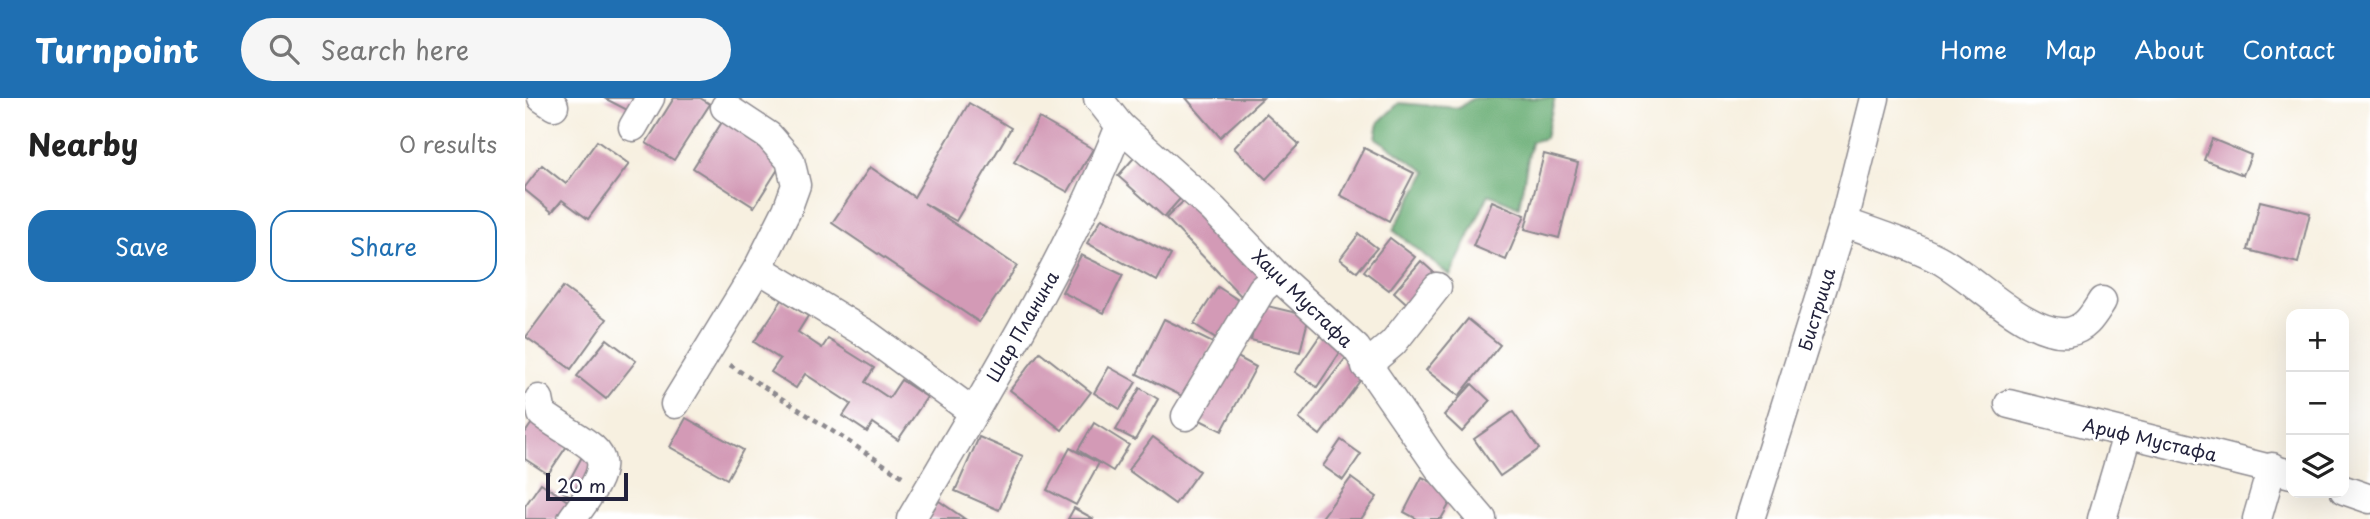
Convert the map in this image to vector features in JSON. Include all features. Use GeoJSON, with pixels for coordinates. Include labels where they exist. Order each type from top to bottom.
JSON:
{"type":"FeatureCollection","features":[{"type":"Feature","properties":{"kind":"street"},"geometry":{"type":"LineString","coordinates":[[633,127],[650,98]]}},
{"type":"Feature","properties":{"kind":"street","name":"Хаџи Мустафа"},"geometry":{"type":"LineString","coordinates":[[1098,98],[1120,126],[1213,209],[1277,276],[1356,348],[1441,471],[1482,519]]}},
{"type":"Feature","properties":{"kind":"street","name":"Бистрица"},"geometry":{"type":"LineString","coordinates":[[1750,519],[1843,222],[1875,98]]}},
{"type":"Feature","properties":{"kind":"street"},"geometry":{"type":"LineString","coordinates":[[675,404],[758,268],[787,210],[796,185],[790,160],[769,136],[725,107]]}},
{"type":"Feature","properties":{"kind":"street","name":"Шар Планина"},"geometry":{"type":"LineString","coordinates":[[911,519],[1054,271],[1102,173],[1120,126]]}},
{"type":"Feature","properties":{"kind":"street"},"geometry":{"type":"LineString","coordinates":[[1843,222],[1938,259],[1963,274],[1994,300],[2050,330],[2068,332],[2087,324],[2102,301]]}},
{"type":"Feature","properties":{"kind":"street"},"geometry":{"type":"LineString","coordinates":[[758,268],[868,335],[973,412]]}},
{"type":"Feature","properties":{"kind":"street"},"geometry":{"type":"LineString","coordinates":[[1186,416],[1262,289],[1277,276]]}},
{"type":"Feature","properties":{"kind":"street"},"geometry":{"type":"LineString","coordinates":[[1366,366],[1392,343],[1437,287]]}},
{"type":"Feature","properties":{"kind":"street"},"geometry":{"type":"LineString","coordinates":[[539,399],[542,414],[592,445],[601,456],[602,471],[592,492],[572,519]]}},
{"type":"Feature","properties":{"kind":"street","name":"Ариф Мустафа"},"geometry":{"type":"LineString","coordinates":[[2009,404],[2127,435],[2281,470]]}},
{"type":"Feature","properties":{"kind":"street"},"geometry":{"type":"LineString","coordinates":[[2102,519],[2127,435]]}},
{"type":"Feature","properties":{"kind":"street"},"geometry":{"type":"LineString","coordinates":[[2257,519],[2281,470]]}},
{"type":"Feature","properties":{"kind":"street"},"geometry":{"type":"LineString","coordinates":[[2349,492],[2370,499]]}},
{"type":"Feature","properties":{"kind":"path"},"geometry":{"type":"LineString","coordinates":[[708,351],[926,492]]}},
{"type":"Feature","properties":{"kind":"green space"},"geometry":{"type":"Polygon","coordinates":[[[1473,98],[1555,98],[1545,138],[1531,142],[1519,207],[1489,194],[1450,276],[1393,230],[1427,172],[1376,138],[1379,122],[1399,103],[1459,108],[1473,98]]]}},
{"type":"Feature","properties":{"kind":"building"},"geometry":{"type":"Polygon","coordinates":[[[604,98],[641,98],[633,113],[604,98]]]}},
{"type":"Feature","properties":{"kind":"building"},"geometry":{"type":"Polygon","coordinates":[[[674,98],[700,98],[710,104],[674,160],[646,143],[674,98]]]}},
{"type":"Feature","properties":{"kind":"building"},"geometry":{"type":"Polygon","coordinates":[[[1186,98],[1263,98],[1220,137],[1186,98]]]}},
{"type":"Feature","properties":{"kind":"building"},"geometry":{"type":"Polygon","coordinates":[[[969,103],[1011,128],[956,221],[924,203],[1017,266],[979,322],[832,223],[870,167],[914,197],[969,103]]]}},
{"type":"Feature","properties":{"kind":"building"},"geometry":{"type":"Polygon","coordinates":[[[1266,114],[1299,144],[1266,179],[1234,148],[1266,114]]]}},
{"type":"Feature","properties":{"kind":"building"},"geometry":{"type":"Polygon","coordinates":[[[1039,118],[1093,149],[1068,192],[1014,162],[1039,118]]]}},
{"type":"Feature","properties":{"kind":"building"},"geometry":{"type":"Polygon","coordinates":[[[724,119],[785,158],[754,207],[693,168],[724,119]]]}},
{"type":"Feature","properties":{"kind":"building"},"geometry":{"type":"Polygon","coordinates":[[[2212,139],[2251,155],[2243,175],[2204,160],[2212,139]]]}},
{"type":"Feature","properties":{"kind":"building"},"geometry":{"type":"Polygon","coordinates":[[[597,141],[629,164],[588,219],[562,200],[552,212],[525,190],[542,165],[566,184],[597,141]]]}},
{"type":"Feature","properties":{"kind":"building"},"geometry":{"type":"Polygon","coordinates":[[[1364,148],[1414,173],[1389,221],[1340,195],[1364,148]]]}},
{"type":"Feature","properties":{"kind":"building"},"geometry":{"type":"Polygon","coordinates":[[[1140,151],[1186,192],[1164,217],[1118,176],[1140,151]]]}},
{"type":"Feature","properties":{"kind":"building"},"geometry":{"type":"Polygon","coordinates":[[[1544,154],[1578,163],[1559,238],[1525,229],[1544,154]]]}},
{"type":"Feature","properties":{"kind":"building"},"geometry":{"type":"Polygon","coordinates":[[[1192,193],[1270,273],[1243,298],[1166,218],[1192,193]]]}},
{"type":"Feature","properties":{"kind":"building"},"geometry":{"type":"Polygon","coordinates":[[[1492,201],[1525,215],[1506,260],[1473,246],[1492,201]]]}},
{"type":"Feature","properties":{"kind":"building"},"geometry":{"type":"Polygon","coordinates":[[[2260,201],[2310,213],[2298,263],[2248,250],[2260,201]]]}},
{"type":"Feature","properties":{"kind":"building"},"geometry":{"type":"Polygon","coordinates":[[[1102,218],[1171,255],[1157,281],[1087,243],[1102,218]]]}},
{"type":"Feature","properties":{"kind":"building"},"geometry":{"type":"Polygon","coordinates":[[[1359,234],[1377,248],[1357,272],[1340,259],[1359,234]]]}},
{"type":"Feature","properties":{"kind":"building"},"geometry":{"type":"Polygon","coordinates":[[[1390,238],[1415,257],[1389,290],[1364,271],[1390,238]]]}},
{"type":"Feature","properties":{"kind":"building"},"geometry":{"type":"Polygon","coordinates":[[[1081,255],[1123,275],[1104,313],[1062,292],[1081,255]]]}},
{"type":"Feature","properties":{"kind":"building"},"geometry":{"type":"Polygon","coordinates":[[[1421,261],[1441,279],[1413,309],[1394,292],[1421,261]]]}},
{"type":"Feature","properties":{"kind":"building"},"geometry":{"type":"Polygon","coordinates":[[[563,287],[607,319],[571,369],[526,337],[563,287]]]}},
{"type":"Feature","properties":{"kind":"building"},"geometry":{"type":"Polygon","coordinates":[[[1218,287],[1243,303],[1219,340],[1194,324],[1218,287]]]}},
{"type":"Feature","properties":{"kind":"building"},"geometry":{"type":"Polygon","coordinates":[[[782,300],[808,316],[798,332],[822,348],[828,339],[874,368],[865,382],[889,398],[901,380],[927,397],[898,440],[873,423],[867,432],[843,416],[851,404],[805,374],[796,388],[771,372],[780,359],[754,342],[782,300]]]}},
{"type":"Feature","properties":{"kind":"building"},"geometry":{"type":"Polygon","coordinates":[[[1259,304],[1309,316],[1300,352],[1251,340],[1259,304]]]}},
{"type":"Feature","properties":{"kind":"building"},"geometry":{"type":"Polygon","coordinates":[[[1164,319],[1213,343],[1186,398],[1137,374],[1164,319]]]}},
{"type":"Feature","properties":{"kind":"building"},"geometry":{"type":"Polygon","coordinates":[[[1468,319],[1500,345],[1459,396],[1426,370],[1468,319]]]}},
{"type":"Feature","properties":{"kind":"building"},"geometry":{"type":"Polygon","coordinates":[[[1321,334],[1343,348],[1317,387],[1295,372],[1321,334]]]}},
{"type":"Feature","properties":{"kind":"building"},"geometry":{"type":"Polygon","coordinates":[[[607,339],[636,361],[606,399],[577,376],[607,339]]]}},
{"type":"Feature","properties":{"kind":"building"},"geometry":{"type":"Polygon","coordinates":[[[1040,352],[1091,392],[1062,430],[1010,390],[1040,352]]]}},
{"type":"Feature","properties":{"kind":"building"},"geometry":{"type":"Polygon","coordinates":[[[1230,353],[1256,367],[1222,431],[1196,418],[1230,353]]]}},
{"type":"Feature","properties":{"kind":"building"},"geometry":{"type":"Polygon","coordinates":[[[1345,359],[1365,374],[1320,435],[1299,419],[1345,359]]]}},
{"type":"Feature","properties":{"kind":"building"},"geometry":{"type":"Polygon","coordinates":[[[1109,367],[1136,382],[1120,409],[1094,393],[1109,367]]]}},
{"type":"Feature","properties":{"kind":"building"},"geometry":{"type":"Polygon","coordinates":[[[1472,384],[1490,401],[1462,432],[1444,415],[1472,384]]]}},
{"type":"Feature","properties":{"kind":"building"},"geometry":{"type":"Polygon","coordinates":[[[1140,388],[1158,399],[1135,440],[1116,430],[1140,388]]]}},
{"type":"Feature","properties":{"kind":"building"},"geometry":{"type":"Polygon","coordinates":[[[1513,412],[1539,449],[1500,476],[1474,439],[1513,412]]]}},
{"type":"Feature","properties":{"kind":"building"},"geometry":{"type":"Polygon","coordinates":[[[538,414],[573,437],[548,474],[525,459],[525,433],[538,414]]]}},
{"type":"Feature","properties":{"kind":"building"},"geometry":{"type":"Polygon","coordinates":[[[686,418],[743,450],[727,479],[670,447],[686,418]]]}},
{"type":"Feature","properties":{"kind":"building"},"geometry":{"type":"Polygon","coordinates":[[[1094,423],[1129,445],[1113,471],[1078,450],[1094,423]]]}},
{"type":"Feature","properties":{"kind":"building"},"geometry":{"type":"Polygon","coordinates":[[[979,437],[1023,456],[999,510],[955,491],[979,437]]]}},
{"type":"Feature","properties":{"kind":"building"},"geometry":{"type":"Polygon","coordinates":[[[1153,437],[1199,471],[1175,504],[1128,470],[1153,437]]]}},
{"type":"Feature","properties":{"kind":"building"},"geometry":{"type":"Polygon","coordinates":[[[1341,440],[1361,454],[1343,480],[1323,466],[1341,440]]]}},
{"type":"Feature","properties":{"kind":"building"},"geometry":{"type":"Polygon","coordinates":[[[1070,448],[1099,463],[1076,505],[1047,490],[1070,448]]]}},
{"type":"Feature","properties":{"kind":"building"},"geometry":{"type":"Polygon","coordinates":[[[584,453],[600,461],[579,500],[563,492],[584,453]]]}},
{"type":"Feature","properties":{"kind":"building"},"geometry":{"type":"Polygon","coordinates":[[[1422,477],[1455,494],[1441,519],[1417,519],[1404,512],[1422,477]]]}},
{"type":"Feature","properties":{"kind":"building"},"geometry":{"type":"Polygon","coordinates":[[[1351,478],[1377,497],[1361,519],[1321,519],[1351,478]]]}},
{"type":"Feature","properties":{"kind":"building"},"geometry":{"type":"Polygon","coordinates":[[[541,483],[575,506],[566,519],[525,519],[525,506],[541,483]]]}},
{"type":"Feature","properties":{"kind":"building"},"geometry":{"type":"Polygon","coordinates":[[[939,501],[965,519],[927,519],[939,501]]]}},
{"type":"Feature","properties":{"kind":"building"},"geometry":{"type":"Polygon","coordinates":[[[1074,508],[1094,519],[1068,519],[1074,508]]]}}]}
